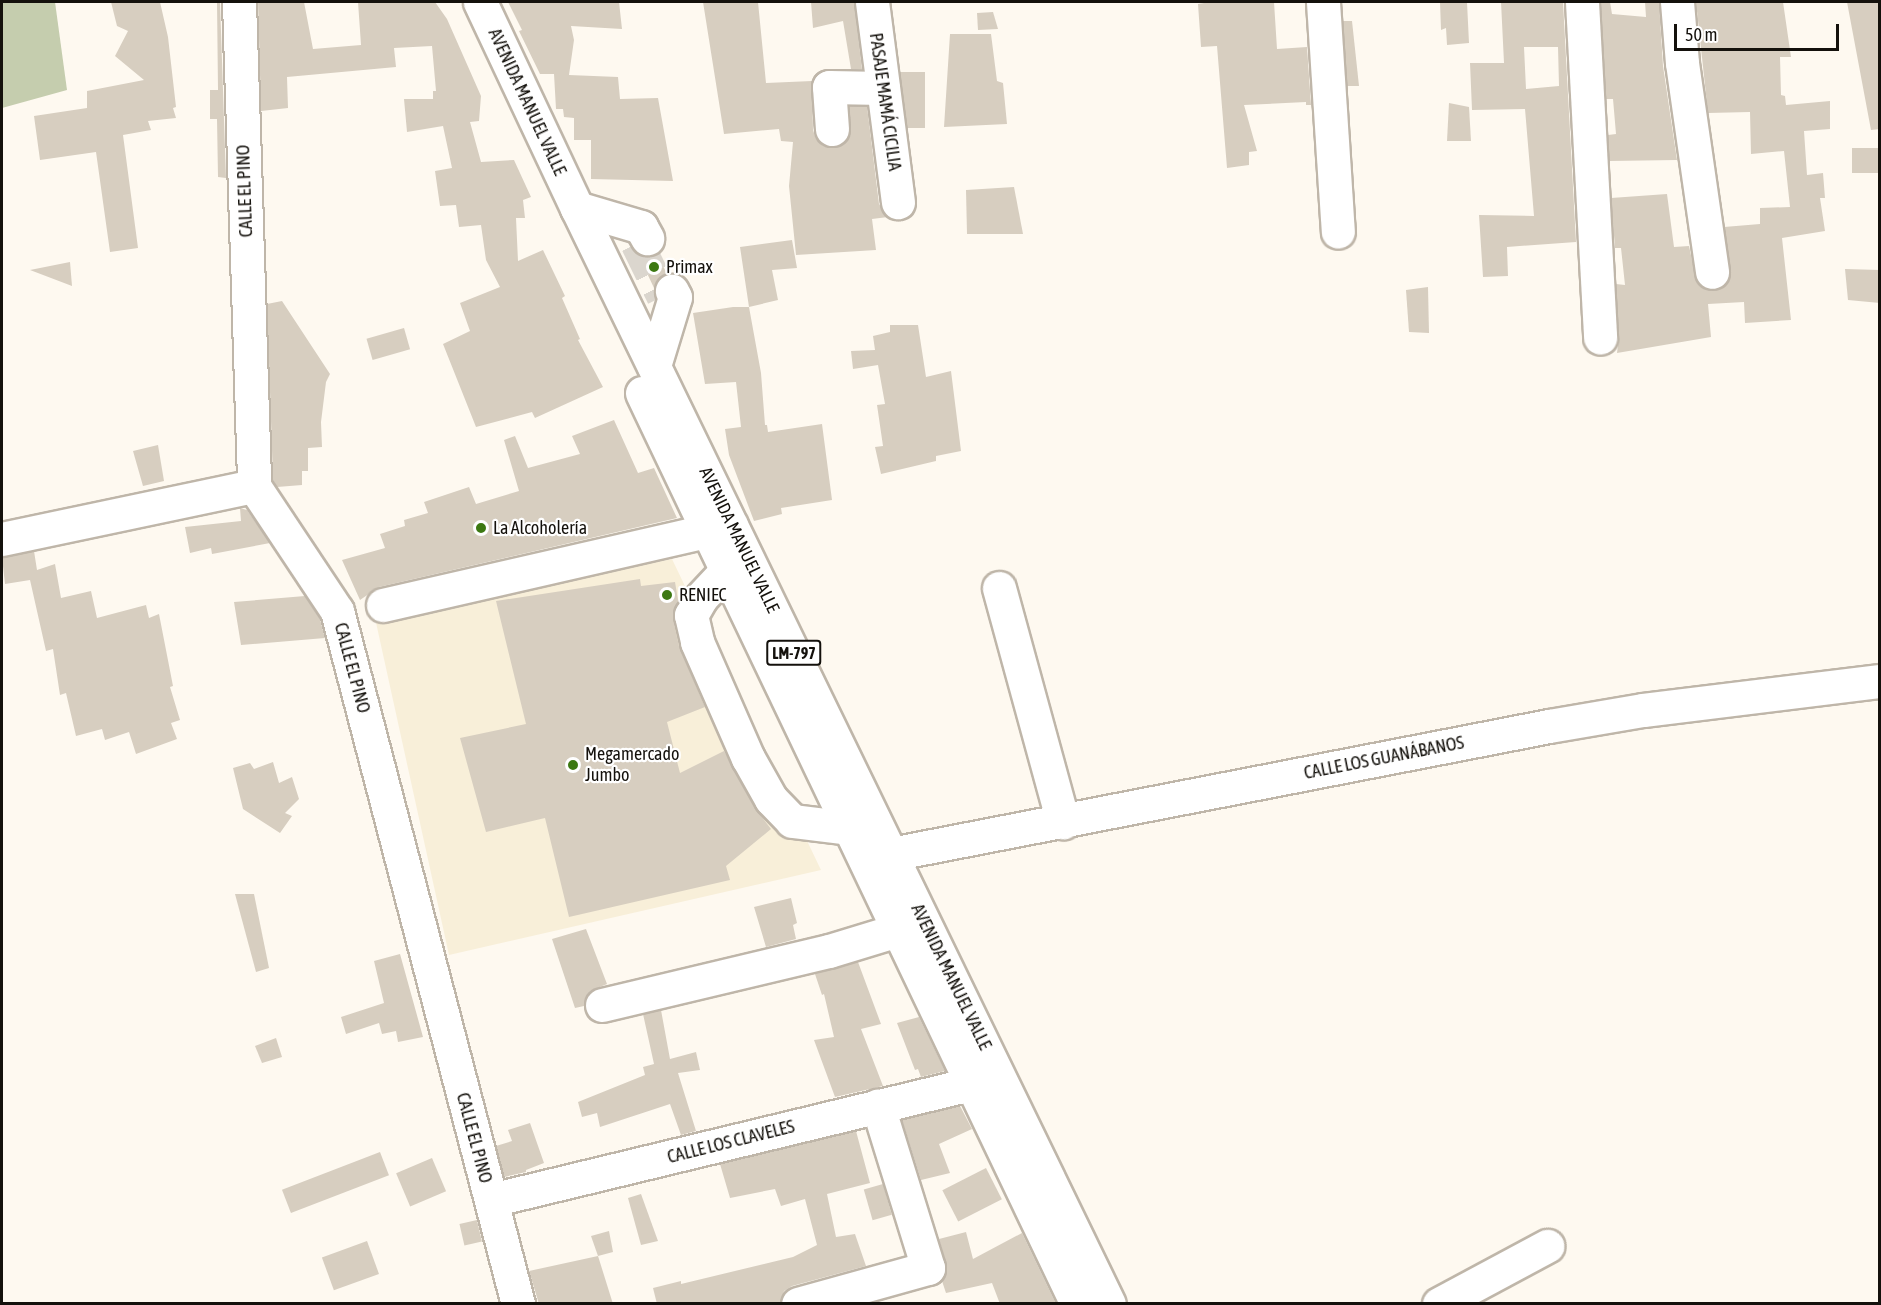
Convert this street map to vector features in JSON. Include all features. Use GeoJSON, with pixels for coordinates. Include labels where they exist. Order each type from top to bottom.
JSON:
{"type":"FeatureCollection","features":[{"type":"Feature","properties":{"kind":"street","name":"CALLE EL PINO"},"geometry":{"type":"LineString","coordinates":[[239,2],[254,486],[337,611],[518,1304]]}},
{"type":"Feature","properties":{"kind":"street","name":"AVENIDA MANUEL VALLE"},"geometry":{"type":"LineString","coordinates":[[456,2],[719,527],[891,854],[1094,1301]]}},
{"type":"Feature","properties":{"kind":"street","name":"AVENIDA MANUEL VALLE"},"geometry":{"type":"LineString","coordinates":[[480,2],[576,208],[654,366],[719,527],[726,571],[970,1084],[1094,1301]]}},
{"type":"Feature","properties":{"kind":"street","name":"PASAJE MAMÁ CICILIA"},"geometry":{"type":"LineString","coordinates":[[872,2],[898,202]]}},
{"type":"Feature","properties":{"kind":"street"},"geometry":{"type":"LineString","coordinates":[[1323,2],[1338,232]]}},
{"type":"Feature","properties":{"kind":"street"},"geometry":{"type":"LineString","coordinates":[[1582,2],[1600,338]]}},
{"type":"Feature","properties":{"kind":"street"},"geometry":{"type":"LineString","coordinates":[[1677,2],[1682,63],[1713,272]]}},
{"type":"Feature","properties":{"kind":"street"},"geometry":{"type":"LineString","coordinates":[[832,129],[829,87],[883,88]]}},
{"type":"Feature","properties":{"kind":"street"},"geometry":{"type":"LineString","coordinates":[[576,208],[636,234]]}},
{"type":"Feature","properties":{"kind":"street"},"geometry":{"type":"LineString","coordinates":[[654,366],[669,299]]}},
{"type":"Feature","properties":{"kind":"street"},"geometry":{"type":"LineString","coordinates":[[2,539],[254,486]]}},
{"type":"Feature","properties":{"kind":"street"},"geometry":{"type":"LineString","coordinates":[[383,605],[719,527]]}},
{"type":"Feature","properties":{"kind":"street"},"geometry":{"type":"LineString","coordinates":[[726,571],[700,598],[691,615],[697,642],[743,747],[771,799],[784,815],[792,821],[849,828]]}},
{"type":"Feature","properties":{"kind":"street"},"geometry":{"type":"LineString","coordinates":[[999,588],[1063,822]]}},
{"type":"Feature","properties":{"kind":"street","name":"CALLE LOS GUANÁBANOS"},"geometry":{"type":"LineString","coordinates":[[891,854],[1549,726],[1643,710],[1880,681]]}},
{"type":"Feature","properties":{"kind":"street"},"geometry":{"type":"LineString","coordinates":[[602,1005],[829,951],[898,930]]}},
{"type":"Feature","properties":{"kind":"street","name":"CALLE LOS CLAVELES"},"geometry":{"type":"LineString","coordinates":[[491,1200],[970,1084]]}},
{"type":"Feature","properties":{"kind":"street"},"geometry":{"type":"LineString","coordinates":[[798,1304],[928,1268],[878,1106]]}},
{"type":"Feature","properties":{"kind":"street"},"geometry":{"type":"LineString","coordinates":[[1439,1304],[1547,1246]]}},
{"type":"Feature","properties":{"kind":"shaded area"},"geometry":{"type":"Polygon","coordinates":[[[672,559],[821,870],[449,955],[375,618],[672,559]]]}},
{"type":"Feature","properties":{"kind":"green space"},"geometry":{"type":"Polygon","coordinates":[[[2,2],[55,2],[67,90],[2,108],[2,2]]]}},
{"type":"Feature","properties":{"kind":"building"},"geometry":{"type":"Polygon","coordinates":[[[111,2],[160,2],[168,37],[176,107],[173,108],[176,118],[148,121],[151,130],[123,135],[138,248],[110,252],[96,152],[40,160],[34,116],[87,108],[87,91],[144,80],[115,56],[128,31],[117,26],[111,2]]]}},
{"type":"Feature","properties":{"kind":"building"},"geometry":{"type":"Polygon","coordinates":[[[217,2],[220,2],[226,178],[218,177],[217,119],[210,119],[210,90],[218,90],[217,2]]]}},
{"type":"Feature","properties":{"kind":"building"},"geometry":{"type":"Polygon","coordinates":[[[258,2],[304,2],[313,49],[361,45],[358,2],[435,2],[447,19],[481,96],[479,121],[470,122],[481,162],[514,160],[531,197],[523,200],[525,218],[516,218],[518,261],[543,250],[565,296],[562,298],[580,339],[578,340],[603,387],[535,418],[532,412],[476,427],[443,344],[470,331],[460,303],[500,287],[486,260],[481,225],[459,227],[456,205],[440,206],[435,171],[452,168],[443,126],[407,132],[404,99],[433,99],[433,91],[436,91],[432,46],[394,48],[396,67],[287,77],[288,108],[261,111],[258,2]]]}},
{"type":"Feature","properties":{"kind":"building"},"geometry":{"type":"Polygon","coordinates":[[[508,2],[619,2],[622,29],[571,26],[574,40],[569,75],[618,77],[620,99],[658,98],[673,181],[591,179],[591,140],[574,140],[574,118],[564,117],[563,109],[556,109],[554,74],[540,74],[508,2]]]}},
{"type":"Feature","properties":{"kind":"building"},"geometry":{"type":"Polygon","coordinates":[[[703,2],[758,2],[766,83],[812,81],[813,130],[816,139],[823,146],[834,148],[849,138],[851,128],[849,106],[867,106],[879,204],[888,217],[872,219],[876,250],[796,255],[789,186],[793,142],[781,141],[779,129],[724,134],[703,2]]]}},
{"type":"Feature","properties":{"kind":"building"},"geometry":{"type":"Polygon","coordinates":[[[811,2],[854,2],[862,69],[851,69],[843,21],[813,28],[811,2]]]}},
{"type":"Feature","properties":{"kind":"building"},"geometry":{"type":"Polygon","coordinates":[[[1274,2],[1277,49],[1307,47],[1311,105],[1306,105],[1306,102],[1244,105],[1257,151],[1249,152],[1249,165],[1227,168],[1217,46],[1201,47],[1198,4],[1274,2]]]}},
{"type":"Feature","properties":{"kind":"building"},"geometry":{"type":"Polygon","coordinates":[[[1440,2],[1467,2],[1469,43],[1447,45],[1446,28],[1441,30],[1440,2]]]}},
{"type":"Feature","properties":{"kind":"building"},"geometry":{"type":"Polygon","coordinates":[[[1501,2],[1563,2],[1576,242],[1507,247],[1508,276],[1483,277],[1479,215],[1534,216],[1525,109],[1472,110],[1470,63],[1504,63],[1501,2]],[[1524,47],[1526,89],[1559,86],[1558,47],[1524,47]]]}},
{"type":"Feature","properties":{"kind":"building"},"geometry":{"type":"Polygon","coordinates":[[[1601,2],[1610,2],[1612,14],[1646,17],[1645,2],[1659,2],[1663,66],[1677,160],[1609,161],[1608,135],[1616,134],[1613,99],[1606,99],[1601,2]]]}},
{"type":"Feature","properties":{"kind":"building"},"geometry":{"type":"Polygon","coordinates":[[[1696,2],[1783,2],[1791,57],[1780,57],[1781,95],[1785,96],[1786,105],[1830,101],[1830,129],[1804,131],[1807,175],[1823,173],[1825,198],[1820,198],[1825,231],[1782,238],[1791,320],[1745,323],[1744,302],[1708,304],[1711,337],[1617,353],[1619,337],[1616,284],[1625,285],[1621,248],[1615,248],[1611,198],[1667,194],[1674,247],[1689,246],[1697,283],[1705,289],[1714,291],[1723,287],[1730,278],[1724,227],[1760,224],[1760,208],[1790,207],[1784,151],[1751,154],[1750,112],[1708,113],[1696,2]]]}},
{"type":"Feature","properties":{"kind":"building"},"geometry":{"type":"Polygon","coordinates":[[[1847,2],[1880,2],[1880,129],[1871,130],[1847,2]]]}},
{"type":"Feature","properties":{"kind":"building"},"geometry":{"type":"Polygon","coordinates":[[[993,12],[998,29],[978,30],[977,13],[993,12]]]}},
{"type":"Feature","properties":{"kind":"building"},"geometry":{"type":"Polygon","coordinates":[[[1343,21],[1352,21],[1359,86],[1347,86],[1343,21]]]}},
{"type":"Feature","properties":{"kind":"building"},"geometry":{"type":"Polygon","coordinates":[[[950,34],[991,34],[997,81],[1003,83],[1007,124],[944,127],[950,34]]]}},
{"type":"Feature","properties":{"kind":"building"},"geometry":{"type":"Polygon","coordinates":[[[900,72],[925,72],[925,128],[900,128],[900,72]]]}},
{"type":"Feature","properties":{"kind":"building"},"geometry":{"type":"Polygon","coordinates":[[[1449,103],[1469,107],[1471,141],[1447,141],[1449,103]]]}},
{"type":"Feature","properties":{"kind":"building"},"geometry":{"type":"Polygon","coordinates":[[[1852,148],[1880,148],[1880,173],[1852,173],[1852,148]]]}},
{"type":"Feature","properties":{"kind":"building"},"geometry":{"type":"Polygon","coordinates":[[[1014,187],[1023,234],[967,234],[966,190],[1014,187]]]}},
{"type":"Feature","properties":{"kind":"building"},"geometry":{"type":"Polygon","coordinates":[[[792,240],[797,268],[772,270],[778,300],[749,307],[740,247],[792,240]]]}},
{"type":"Feature","properties":{"kind":"building"},"geometry":{"type":"Polygon","coordinates":[[[638,254],[647,257],[657,254],[667,274],[657,280],[654,288],[638,254]]]}},
{"type":"Feature","properties":{"kind":"building"},"geometry":{"type":"Polygon","coordinates":[[[70,262],[72,286],[30,270],[70,262]]]}},
{"type":"Feature","properties":{"kind":"building"},"geometry":{"type":"Polygon","coordinates":[[[1845,269],[1880,270],[1880,303],[1848,300],[1845,269]]]}},
{"type":"Feature","properties":{"kind":"building"},"geometry":{"type":"Polygon","coordinates":[[[1428,287],[1429,333],[1409,332],[1406,290],[1428,287]]]}},
{"type":"Feature","properties":{"kind":"building"},"geometry":{"type":"Polygon","coordinates":[[[282,301],[330,374],[326,382],[321,422],[322,447],[308,448],[308,471],[302,471],[302,485],[277,487],[273,480],[267,304],[282,301]]]}},
{"type":"Feature","properties":{"kind":"building"},"geometry":{"type":"Polygon","coordinates":[[[749,307],[761,373],[765,425],[767,425],[768,432],[822,424],[832,500],[781,508],[782,514],[754,521],[729,455],[725,429],[741,427],[736,382],[705,384],[693,313],[749,307]]]}},
{"type":"Feature","properties":{"kind":"building"},"geometry":{"type":"Polygon","coordinates":[[[890,325],[918,325],[926,377],[951,371],[961,451],[936,456],[936,461],[881,474],[875,447],[883,446],[877,405],[885,404],[878,365],[853,369],[851,351],[875,350],[873,336],[890,332],[890,325]]]}},
{"type":"Feature","properties":{"kind":"building"},"geometry":{"type":"Polygon","coordinates":[[[404,328],[410,349],[373,360],[367,339],[404,328]]]}},
{"type":"Feature","properties":{"kind":"building"},"geometry":{"type":"Polygon","coordinates":[[[614,420],[638,473],[654,468],[677,518],[379,587],[360,600],[342,560],[385,548],[380,534],[405,526],[404,520],[428,513],[424,502],[469,487],[476,504],[519,491],[504,440],[515,436],[528,468],[580,454],[572,436],[614,420]]]}},
{"type":"Feature","properties":{"kind":"building"},"geometry":{"type":"Polygon","coordinates":[[[158,445],[164,481],[143,486],[133,451],[158,445]]]}},
{"type":"Feature","properties":{"kind":"building"},"geometry":{"type":"Polygon","coordinates":[[[240,508],[247,510],[270,543],[212,554],[211,548],[190,553],[185,527],[241,521],[240,508]]]}},
{"type":"Feature","properties":{"kind":"building"},"geometry":{"type":"Polygon","coordinates":[[[34,551],[37,570],[55,564],[61,598],[91,591],[97,618],[146,605],[149,618],[159,614],[173,686],[170,687],[180,720],[171,723],[177,739],[136,754],[129,732],[105,740],[102,729],[76,736],[66,693],[60,695],[53,649],[46,651],[30,580],[5,584],[2,557],[34,551]]]}},
{"type":"Feature","properties":{"kind":"building","name":"Megamercado Jumbo"},"geometry":{"type":"Polygon","coordinates":[[[640,579],[641,586],[675,582],[678,600],[673,619],[679,646],[705,707],[667,722],[680,773],[724,751],[755,808],[771,829],[726,866],[730,880],[569,917],[545,818],[486,832],[460,738],[526,724],[496,601],[640,579]]]}},
{"type":"Feature","properties":{"kind":"building"},"geometry":{"type":"Polygon","coordinates":[[[305,596],[320,619],[325,638],[241,645],[234,602],[305,596]]]}},
{"type":"Feature","properties":{"kind":"building"},"geometry":{"type":"Polygon","coordinates":[[[273,762],[279,783],[292,777],[299,799],[285,813],[292,816],[280,833],[243,809],[233,768],[250,763],[254,769],[273,762]]]}},
{"type":"Feature","properties":{"kind":"building"},"geometry":{"type":"Polygon","coordinates":[[[235,894],[254,894],[269,968],[256,972],[235,894]]]}},
{"type":"Feature","properties":{"kind":"building"},"geometry":{"type":"Polygon","coordinates":[[[791,898],[797,923],[793,925],[796,939],[766,947],[754,907],[791,898]]]}},
{"type":"Feature","properties":{"kind":"building"},"geometry":{"type":"Polygon","coordinates":[[[586,929],[607,984],[590,991],[584,1006],[575,1008],[552,939],[586,929]]]}},
{"type":"Feature","properties":{"kind":"building"},"geometry":{"type":"Polygon","coordinates":[[[400,954],[423,1037],[398,1042],[396,1031],[382,1034],[379,1023],[346,1034],[341,1017],[384,1003],[374,961],[400,954]]]}},
{"type":"Feature","properties":{"kind":"building"},"geometry":{"type":"Polygon","coordinates":[[[858,962],[881,1024],[861,1029],[883,1086],[835,1097],[814,1040],[834,1037],[824,994],[822,995],[815,974],[858,962]]]}},
{"type":"Feature","properties":{"kind":"building"},"geometry":{"type":"Polygon","coordinates":[[[661,1010],[670,1059],[696,1052],[700,1070],[678,1073],[696,1131],[681,1135],[670,1104],[600,1127],[597,1113],[582,1117],[578,1102],[645,1075],[643,1067],[654,1064],[643,1014],[661,1010]]]}},
{"type":"Feature","properties":{"kind":"building"},"geometry":{"type":"Polygon","coordinates":[[[919,1017],[945,1071],[921,1077],[918,1069],[915,1070],[897,1023],[919,1017]]]}},
{"type":"Feature","properties":{"kind":"building"},"geometry":{"type":"Polygon","coordinates":[[[276,1038],[282,1057],[262,1063],[255,1046],[276,1038]]]}},
{"type":"Feature","properties":{"kind":"building"},"geometry":{"type":"Polygon","coordinates":[[[960,1106],[972,1129],[939,1144],[950,1173],[921,1180],[902,1120],[960,1106]]]}},
{"type":"Feature","properties":{"kind":"building"},"geometry":{"type":"Polygon","coordinates":[[[530,1123],[544,1163],[526,1172],[504,1177],[496,1146],[512,1141],[508,1130],[530,1123]]]}},
{"type":"Feature","properties":{"kind":"building"},"geometry":{"type":"Polygon","coordinates":[[[856,1131],[870,1183],[827,1194],[836,1237],[855,1234],[866,1266],[792,1286],[784,1291],[780,1304],[657,1304],[653,1288],[681,1281],[681,1284],[793,1257],[817,1245],[805,1199],[781,1206],[775,1189],[730,1198],[720,1164],[856,1131]]]}},
{"type":"Feature","properties":{"kind":"building"},"geometry":{"type":"Polygon","coordinates":[[[380,1152],[389,1175],[291,1213],[282,1190],[380,1152]]]}},
{"type":"Feature","properties":{"kind":"building"},"geometry":{"type":"Polygon","coordinates":[[[432,1158],[446,1191],[410,1206],[396,1173],[432,1158]]]}},
{"type":"Feature","properties":{"kind":"building"},"geometry":{"type":"Polygon","coordinates":[[[986,1168],[1002,1199],[958,1221],[942,1190],[986,1168]]]}},
{"type":"Feature","properties":{"kind":"building"},"geometry":{"type":"Polygon","coordinates":[[[883,1184],[892,1215],[873,1220],[864,1190],[883,1184]]]}},
{"type":"Feature","properties":{"kind":"building"},"geometry":{"type":"Polygon","coordinates":[[[641,1194],[658,1241],[641,1245],[628,1198],[641,1194]]]}},
{"type":"Feature","properties":{"kind":"building"},"geometry":{"type":"Polygon","coordinates":[[[477,1220],[482,1241],[464,1245],[459,1224],[477,1220]]]}},
{"type":"Feature","properties":{"kind":"building"},"geometry":{"type":"Polygon","coordinates":[[[609,1231],[613,1252],[598,1256],[591,1236],[609,1231]]]}},
{"type":"Feature","properties":{"kind":"building"},"geometry":{"type":"Polygon","coordinates":[[[966,1232],[973,1259],[1022,1233],[1056,1304],[1000,1304],[992,1283],[946,1293],[942,1281],[946,1273],[946,1263],[939,1239],[966,1232]]]}},
{"type":"Feature","properties":{"kind":"building"},"geometry":{"type":"Polygon","coordinates":[[[367,1241],[379,1274],[334,1290],[322,1257],[367,1241]]]}},
{"type":"Feature","properties":{"kind":"building"},"geometry":{"type":"Polygon","coordinates":[[[598,1256],[613,1304],[539,1304],[529,1271],[598,1256]]]}},
{"type":"Feature","properties":{"kind":"tunnel"},"geometry":{"type":"LineString","coordinates":[[637,243],[663,296]]}},
{"type":"Feature","properties":{"kind":"place","name":"Primax"},"geometry":{"type":"Point","coordinates":[654,267]}},
{"type":"Feature","properties":{"kind":"place","name":"La Alcoholería"},"geometry":{"type":"Point","coordinates":[481,528]}},
{"type":"Feature","properties":{"kind":"place","name":"RENIEC"},"geometry":{"type":"Point","coordinates":[667,595]}},
{"type":"Feature","properties":{"kind":"place","name":"Megamercado Jumbo"},"geometry":{"type":"Point","coordinates":[573,765]}}]}
